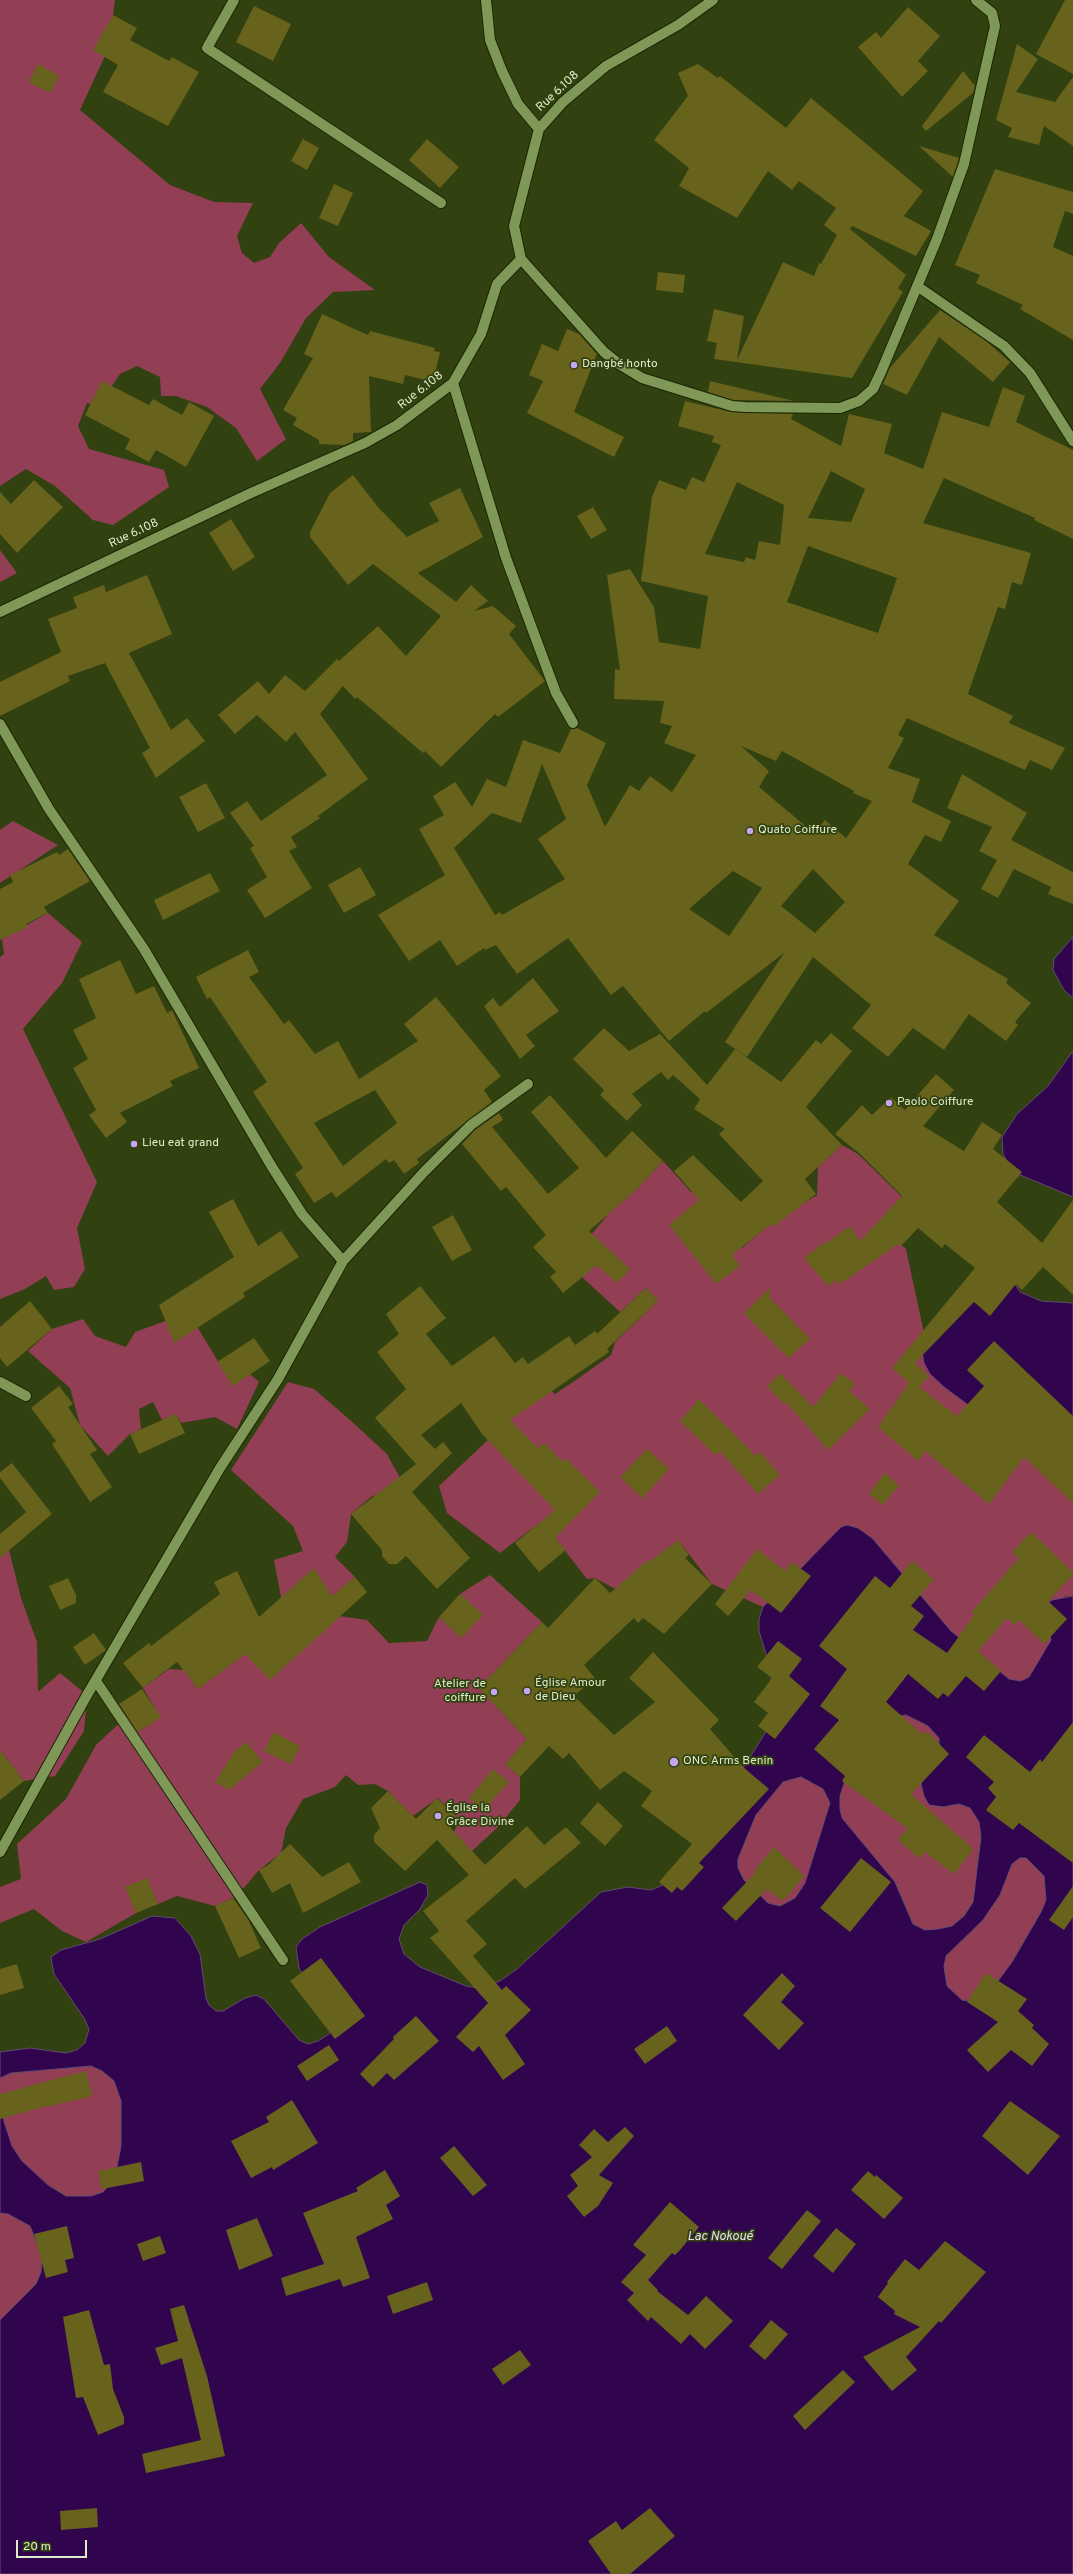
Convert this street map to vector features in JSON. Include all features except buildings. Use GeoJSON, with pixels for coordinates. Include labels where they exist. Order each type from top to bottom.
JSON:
{"type":"FeatureCollection","features":[{"type":"Feature","properties":{"kind":"street"},"geometry":{"type":"LineString","coordinates":[[234,0],[207,48],[441,203]]}},
{"type":"Feature","properties":{"kind":"street"},"geometry":{"type":"LineString","coordinates":[[486,0],[490,40],[502,71],[518,104],[538,129]]}},
{"type":"Feature","properties":{"kind":"street","name":"Rue 6.108"},"geometry":{"type":"LineString","coordinates":[[0,612],[251,493],[365,443],[397,425],[453,383],[481,334],[497,284],[521,259],[514,226],[538,129],[563,102],[606,66],[678,25],[713,0]]}},
{"type":"Feature","properties":{"kind":"street"},"geometry":{"type":"LineString","coordinates":[[521,259],[604,352],[619,364],[642,378],[732,406],[757,408],[840,408],[859,401],[873,389],[917,286],[964,164],[995,26],[992,13],[976,0]]}},
{"type":"Feature","properties":{"kind":"street"},"geometry":{"type":"LineString","coordinates":[[917,286],[1004,346],[1030,373],[1073,441]]}},
{"type":"Feature","properties":{"kind":"street"},"geometry":{"type":"LineString","coordinates":[[453,383],[506,558],[556,693],[573,723]]}},
{"type":"Feature","properties":{"kind":"street"},"geometry":{"type":"LineString","coordinates":[[0,724],[50,809],[144,949],[272,1167],[302,1214],[343,1261]]}},
{"type":"Feature","properties":{"kind":"street"},"geometry":{"type":"LineString","coordinates":[[0,1852],[96,1681],[220,1468],[278,1379],[343,1261],[424,1172],[472,1125],[528,1084]]}},
{"type":"Feature","properties":{"kind":"street"},"geometry":{"type":"LineString","coordinates":[[0,1382],[26,1396]]}},
{"type":"Feature","properties":{"kind":"street"},"geometry":{"type":"LineString","coordinates":[[96,1681],[283,1960]]}},
{"type":"Feature","properties":{"kind":"shaded area"},"geometry":{"type":"Polygon","coordinates":[[[0,0],[115,0],[109,47],[80,110],[170,185],[214,202],[253,203],[237,236],[242,253],[254,263],[270,257],[279,243],[301,223],[329,257],[375,290],[333,292],[306,318],[280,363],[260,389],[286,439],[257,461],[236,428],[207,407],[176,396],[161,396],[160,377],[137,366],[120,374],[99,405],[87,403],[78,426],[89,449],[164,470],[169,487],[113,525],[93,520],[55,486],[26,469],[0,486],[0,0]]]}},
{"type":"Feature","properties":{"kind":"shaded area"},"geometry":{"type":"Polygon","coordinates":[[[0,550],[17,573],[0,582],[0,550]]]}},
{"type":"Feature","properties":{"kind":"shaded area"},"geometry":{"type":"Polygon","coordinates":[[[13,821],[58,845],[0,883],[0,830],[13,821]]]}},
{"type":"Feature","properties":{"kind":"shaded area"},"geometry":{"type":"Polygon","coordinates":[[[48,913],[82,942],[62,983],[23,1029],[97,1182],[77,1228],[85,1269],[74,1287],[54,1290],[46,1276],[25,1289],[0,1299],[0,957],[4,954],[2,939],[48,913]]]}},
{"type":"Feature","properties":{"kind":"shaded area"},"geometry":{"type":"Polygon","coordinates":[[[842,1145],[858,1154],[902,1197],[877,1224],[906,1249],[924,1333],[944,1387],[994,1424],[1073,1447],[1073,1596],[1065,1596],[1050,1632],[1051,1640],[1040,1663],[1029,1677],[1021,1681],[1009,1679],[951,1631],[872,1538],[848,1525],[841,1527],[763,1607],[712,1584],[678,1540],[615,1589],[595,1578],[587,1579],[542,1521],[500,1553],[447,1513],[439,1486],[508,1421],[541,1382],[555,1394],[573,1382],[611,1355],[615,1342],[658,1301],[646,1288],[620,1312],[582,1277],[569,1261],[610,1212],[636,1190],[663,1161],[691,1192],[706,1194],[728,1231],[742,1248],[769,1225],[817,1195],[818,1167],[842,1145]]]}},
{"type":"Feature","properties":{"kind":"shaded area"},"geometry":{"type":"Polygon","coordinates":[[[179,1316],[198,1328],[233,1386],[250,1374],[259,1382],[237,1429],[215,1417],[181,1423],[176,1414],[162,1420],[153,1402],[139,1409],[141,1429],[130,1434],[108,1456],[80,1425],[70,1388],[28,1351],[52,1329],[83,1319],[95,1336],[126,1347],[135,1332],[179,1316]]]}},
{"type":"Feature","properties":{"kind":"shaded area"},"geometry":{"type":"Polygon","coordinates":[[[288,1382],[314,1389],[387,1454],[400,1478],[382,1492],[371,1497],[351,1514],[347,1542],[335,1557],[355,1577],[326,1601],[339,1616],[367,1620],[389,1643],[427,1641],[439,1617],[461,1637],[482,1615],[460,1594],[490,1575],[542,1622],[479,1688],[527,1739],[505,1764],[520,1777],[520,1800],[497,1828],[472,1851],[454,1832],[459,1819],[438,1798],[413,1816],[388,1791],[375,1784],[358,1785],[346,1775],[335,1787],[303,1799],[286,1828],[281,1853],[259,1870],[237,1896],[215,1906],[177,1896],[136,1913],[86,1942],[62,1931],[34,1909],[0,1923],[0,1887],[21,1879],[17,1844],[66,1799],[96,1745],[127,1716],[138,1732],[160,1717],[143,1688],[169,1669],[184,1670],[198,1689],[246,1653],[299,1618],[281,1597],[274,1560],[303,1551],[293,1526],[231,1470],[288,1382]]]}},
{"type":"Feature","properties":{"kind":"shaded area"},"geometry":{"type":"Polygon","coordinates":[[[0,1533],[9,1550],[21,1598],[37,1642],[38,1692],[60,1673],[87,1695],[84,1731],[55,1776],[24,1781],[0,1750],[0,1533]]]}},
{"type":"Feature","properties":{"kind":"shaded area"},"geometry":{"type":"Polygon","coordinates":[[[906,1715],[928,1726],[939,1738],[943,1807],[959,1804],[970,1808],[979,1822],[981,1837],[973,1902],[964,1916],[952,1926],[938,1929],[925,1930],[913,1924],[895,1882],[842,1818],[840,1809],[840,1796],[848,1772],[895,1717],[906,1715]]]}},
{"type":"Feature","properties":{"kind":"shaded area"},"geometry":{"type":"Polygon","coordinates":[[[801,1777],[823,1789],[830,1803],[805,1883],[795,1898],[780,1906],[768,1903],[744,1880],[738,1868],[738,1859],[756,1815],[783,1782],[801,1777]]]}},
{"type":"Feature","properties":{"kind":"shaded area"},"geometry":{"type":"Polygon","coordinates":[[[1026,1857],[1044,1876],[1046,1900],[1041,1912],[1012,1962],[998,1981],[969,2001],[962,2000],[947,1986],[944,1967],[946,1956],[983,1920],[1000,1895],[1012,1864],[1020,1858],[1026,1857]]]}},
{"type":"Feature","properties":{"kind":"shaded area"},"geometry":{"type":"Polygon","coordinates":[[[91,2066],[102,2071],[114,2081],[121,2101],[121,2146],[116,2172],[111,2183],[103,2192],[91,2196],[66,2196],[48,2185],[22,2161],[12,2146],[0,2109],[0,2078],[11,2073],[91,2066]]]}},
{"type":"Feature","properties":{"kind":"shaded area"},"geometry":{"type":"Polygon","coordinates":[[[0,2213],[8,2214],[30,2226],[42,2257],[41,2272],[36,2284],[0,2320],[0,2213]]]}},
{"type":"Feature","properties":{"kind":"water"},"geometry":{"type":"Polygon","coordinates":[[[1073,937],[1073,998],[1064,990],[1053,970],[1054,959],[1073,937]]]}},
{"type":"Feature","properties":{"kind":"water"},"geometry":{"type":"Polygon","coordinates":[[[1073,1051],[1073,1197],[1013,1172],[1003,1154],[1002,1137],[1017,1114],[1048,1086],[1073,1051]]]}},
{"type":"Feature","properties":{"kind":"water"},"geometry":{"type":"Polygon","coordinates":[[[1011,1278],[1020,1292],[1041,1301],[1073,1303],[1073,1447],[994,1424],[944,1387],[930,1374],[924,1363],[922,1351],[924,1333],[1011,1278]]]}},
{"type":"Feature","properties":{"kind":"water","name":"Lac Nokoué"},"geometry":{"type":"Polygon","coordinates":[[[847,1525],[858,1528],[872,1538],[951,1631],[1009,1679],[1021,1681],[1029,1677],[1051,1640],[1044,1605],[1052,1600],[1073,1596],[1073,2574],[0,2574],[0,2320],[36,2284],[41,2272],[42,2257],[30,2226],[8,2214],[0,2213],[0,2109],[12,2146],[22,2161],[48,2185],[66,2196],[91,2196],[103,2192],[111,2183],[116,2172],[121,2146],[121,2101],[114,2081],[102,2071],[91,2066],[11,2073],[0,2078],[0,2052],[30,2048],[66,2053],[77,2050],[85,2043],[89,2029],[84,2018],[54,1974],[51,1957],[61,1950],[100,1939],[152,1916],[175,1918],[191,1936],[200,1954],[206,1998],[209,2005],[216,2011],[223,2011],[245,1998],[256,1995],[264,1999],[299,2040],[308,2044],[318,2041],[329,2034],[332,2024],[299,1968],[296,1947],[302,1939],[320,1927],[420,1882],[427,1885],[428,1895],[420,1909],[404,1925],[399,1939],[404,1954],[420,1967],[466,1986],[479,1988],[500,1981],[517,1969],[601,1892],[628,1887],[651,1890],[663,1885],[677,1874],[767,1730],[774,1706],[770,1667],[759,1631],[759,1619],[763,1607],[841,1527],[847,1525]],[[906,1715],[895,1717],[848,1771],[840,1796],[840,1809],[842,1818],[895,1882],[913,1924],[925,1930],[938,1929],[952,1926],[964,1916],[973,1902],[981,1837],[979,1822],[970,1808],[959,1804],[943,1807],[929,1805],[924,1796],[921,1784],[939,1750],[939,1738],[928,1726],[906,1715]],[[801,1777],[783,1782],[756,1815],[738,1859],[738,1868],[744,1880],[768,1903],[780,1906],[795,1898],[805,1883],[830,1803],[823,1789],[801,1777]],[[1020,1858],[1012,1864],[1000,1895],[983,1920],[946,1956],[944,1967],[947,1986],[962,2000],[969,2001],[998,1981],[1012,1962],[1041,1912],[1046,1900],[1044,1876],[1026,1858],[1020,1858]]]}},
{"type":"Feature","properties":{"kind":"place","name":"Dangbé honto"},"geometry":{"type":"Point","coordinates":[574,365]}},
{"type":"Feature","properties":{"kind":"place","name":"Quato Coiffure"},"geometry":{"type":"Point","coordinates":[750,831]}},
{"type":"Feature","properties":{"kind":"place","name":"Paolo Coiffure"},"geometry":{"type":"Point","coordinates":[889,1103]}},
{"type":"Feature","properties":{"kind":"place","name":"Lieu eat grand"},"geometry":{"type":"Point","coordinates":[134,1144]}},
{"type":"Feature","properties":{"kind":"place","name":"Église Amour de Dieu"},"geometry":{"type":"Point","coordinates":[527,1691]}},
{"type":"Feature","properties":{"kind":"place","name":"Atelier de coiffure"},"geometry":{"type":"Point","coordinates":[494,1692]}},
{"type":"Feature","properties":{"kind":"place","name":"ONC Arms Benin"},"geometry":{"type":"Point","coordinates":[674,1762]}},
{"type":"Feature","properties":{"kind":"place","name":"Église la Grâce Divine"},"geometry":{"type":"Point","coordinates":[438,1816]}}]}
